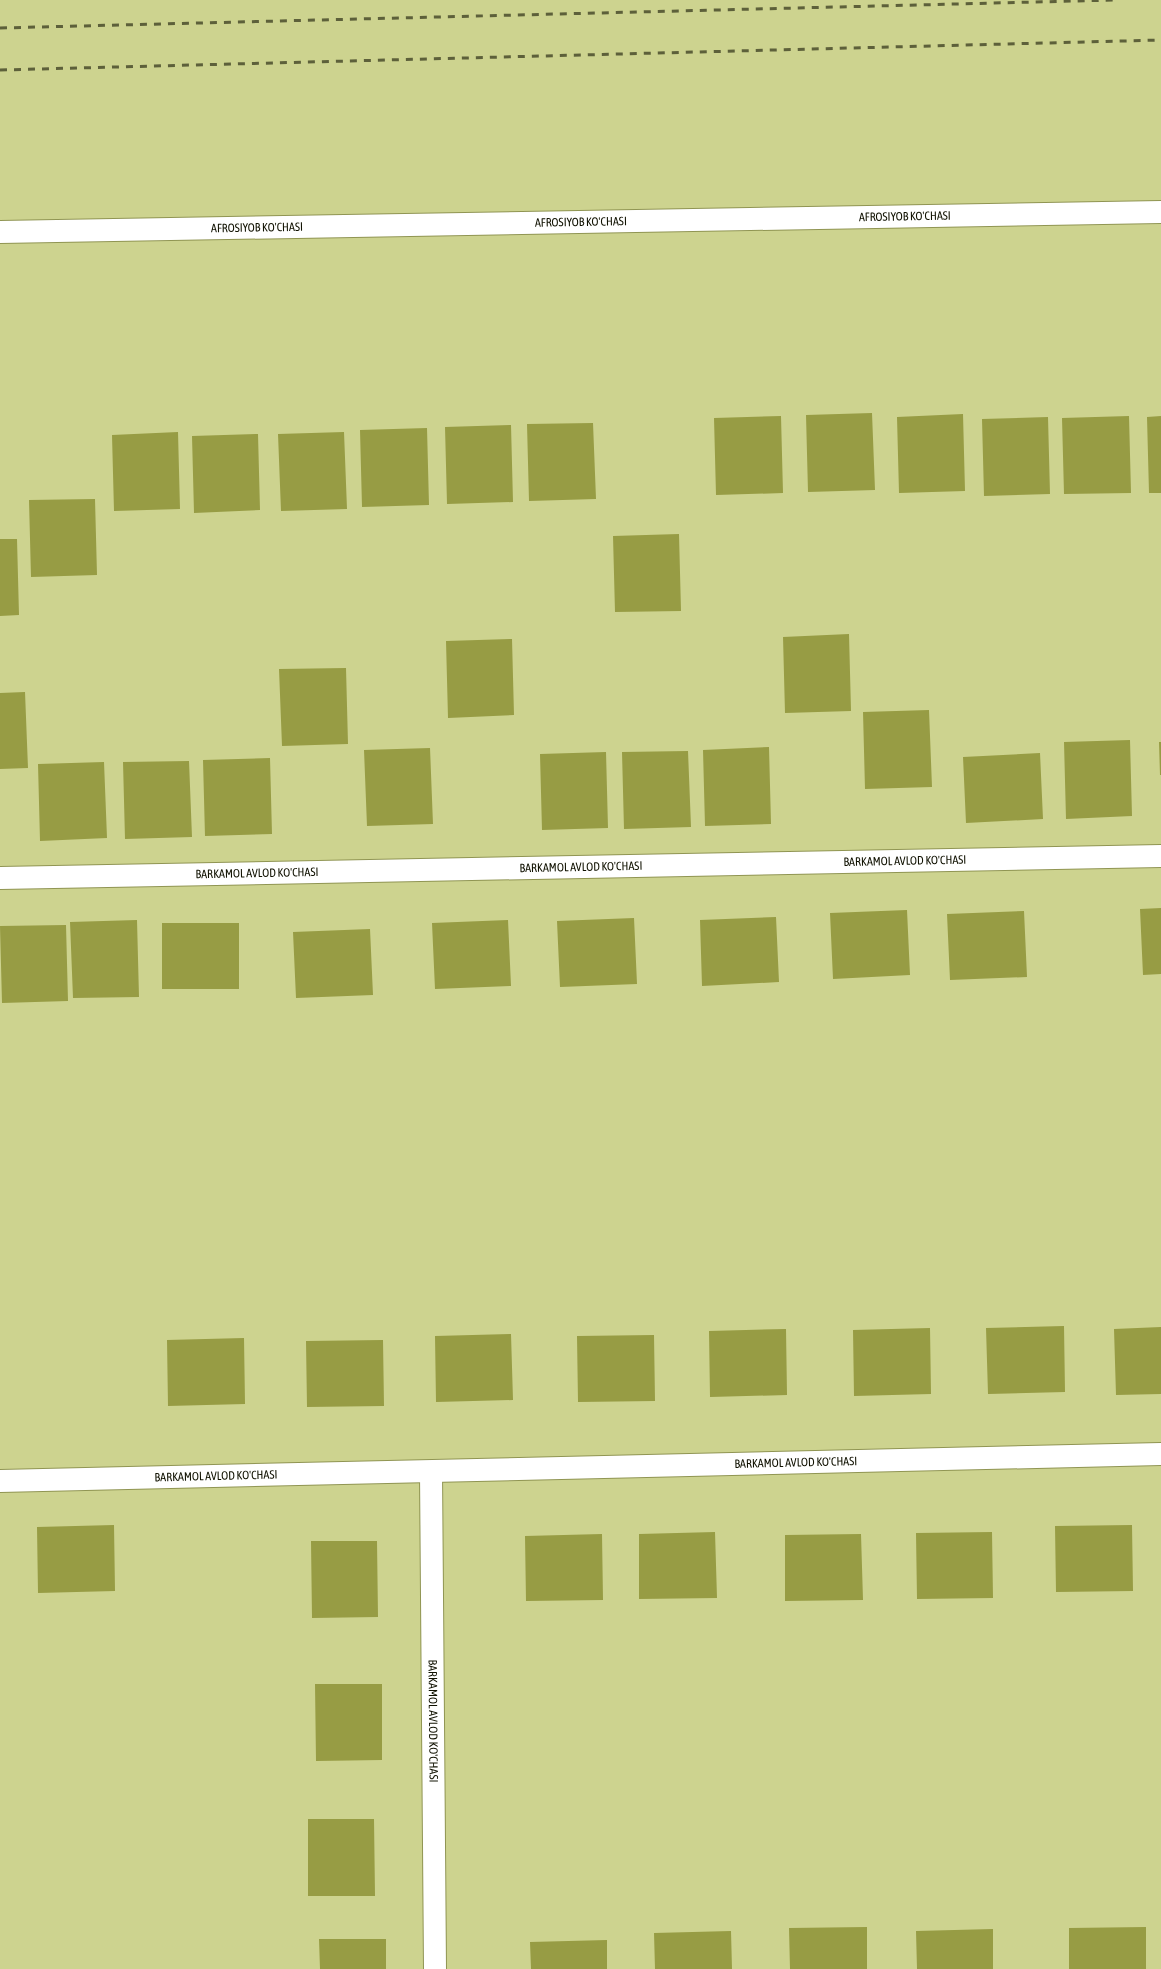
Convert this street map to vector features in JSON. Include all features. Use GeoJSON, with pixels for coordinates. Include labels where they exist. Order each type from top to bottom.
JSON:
{"type":"FeatureCollection","features":[{"type":"Feature","properties":{"kind":"street","name":"AFROSIYOB KO'CHASI"},"geometry":{"type":"LineString","coordinates":[[0,232],[1161,212]]}},
{"type":"Feature","properties":{"kind":"street","name":"BARKAMOL AVLOD KO'CHASI"},"geometry":{"type":"LineString","coordinates":[[0,878],[1161,856]]}},
{"type":"Feature","properties":{"kind":"street","name":"BARKAMOL AVLOD KO'CHASI"},"geometry":{"type":"LineString","coordinates":[[0,1481],[1161,1454]]}},
{"type":"Feature","properties":{"kind":"street","name":"BARKAMOL AVLOD KO'CHASI"},"geometry":{"type":"LineString","coordinates":[[431,1472],[436,1969]]}},
{"type":"Feature","properties":{"kind":"building"},"geometry":{"type":"Polygon","coordinates":[[[872,413],[875,490],[808,492],[806,415],[872,413]]]}},
{"type":"Feature","properties":{"kind":"building"},"geometry":{"type":"Polygon","coordinates":[[[963,414],[965,491],[899,493],[897,417],[963,414]]]}},
{"type":"Feature","properties":{"kind":"building"},"geometry":{"type":"Polygon","coordinates":[[[781,416],[783,493],[716,495],[714,418],[781,416]]]}},
{"type":"Feature","properties":{"kind":"building"},"geometry":{"type":"Polygon","coordinates":[[[1129,416],[1131,493],[1064,494],[1062,418],[1129,416]]]}},
{"type":"Feature","properties":{"kind":"building"},"geometry":{"type":"Polygon","coordinates":[[[1161,416],[1161,493],[1149,493],[1147,417],[1161,416]]]}},
{"type":"Feature","properties":{"kind":"building"},"geometry":{"type":"Polygon","coordinates":[[[1048,417],[1050,494],[984,496],[982,419],[1048,417]]]}},
{"type":"Feature","properties":{"kind":"building"},"geometry":{"type":"Polygon","coordinates":[[[593,423],[596,499],[529,501],[527,424],[593,423]]]}},
{"type":"Feature","properties":{"kind":"building"},"geometry":{"type":"Polygon","coordinates":[[[511,425],[513,502],[447,504],[445,427],[511,425]]]}},
{"type":"Feature","properties":{"kind":"building"},"geometry":{"type":"Polygon","coordinates":[[[427,428],[429,505],[362,507],[360,430],[427,428]]]}},
{"type":"Feature","properties":{"kind":"building"},"geometry":{"type":"Polygon","coordinates":[[[178,432],[180,509],[114,511],[112,435],[178,432]]]}},
{"type":"Feature","properties":{"kind":"building"},"geometry":{"type":"Polygon","coordinates":[[[344,432],[347,509],[281,511],[278,434],[344,432]]]}},
{"type":"Feature","properties":{"kind":"building"},"geometry":{"type":"Polygon","coordinates":[[[258,434],[260,510],[194,513],[192,436],[258,434]]]}},
{"type":"Feature","properties":{"kind":"building"},"geometry":{"type":"Polygon","coordinates":[[[95,499],[97,575],[31,577],[29,500],[95,499]]]}},
{"type":"Feature","properties":{"kind":"building"},"geometry":{"type":"Polygon","coordinates":[[[679,534],[681,611],[615,612],[613,536],[679,534]]]}},
{"type":"Feature","properties":{"kind":"building"},"geometry":{"type":"Polygon","coordinates":[[[0,539],[17,539],[19,615],[0,616],[0,539]]]}},
{"type":"Feature","properties":{"kind":"building"},"geometry":{"type":"Polygon","coordinates":[[[849,634],[851,711],[785,713],[783,637],[849,634]]]}},
{"type":"Feature","properties":{"kind":"building"},"geometry":{"type":"Polygon","coordinates":[[[512,639],[514,715],[448,718],[446,641],[512,639]]]}},
{"type":"Feature","properties":{"kind":"building"},"geometry":{"type":"Polygon","coordinates":[[[346,668],[348,744],[282,746],[279,669],[346,668]]]}},
{"type":"Feature","properties":{"kind":"building"},"geometry":{"type":"Polygon","coordinates":[[[25,692],[28,768],[0,769],[0,693],[25,692]]]}},
{"type":"Feature","properties":{"kind":"building"},"geometry":{"type":"Polygon","coordinates":[[[929,710],[932,787],[865,789],[863,712],[929,710]]]}},
{"type":"Feature","properties":{"kind":"building"},"geometry":{"type":"Polygon","coordinates":[[[1130,740],[1132,816],[1066,819],[1064,742],[1130,740]]]}},
{"type":"Feature","properties":{"kind":"building"},"geometry":{"type":"Polygon","coordinates":[[[1159,742],[1161,742],[1161,775],[1160,775],[1159,742]]]}},
{"type":"Feature","properties":{"kind":"building"},"geometry":{"type":"Polygon","coordinates":[[[769,747],[771,824],[705,826],[703,750],[769,747]]]}},
{"type":"Feature","properties":{"kind":"building"},"geometry":{"type":"Polygon","coordinates":[[[430,748],[433,824],[367,826],[364,750],[430,748]]]}},
{"type":"Feature","properties":{"kind":"building"},"geometry":{"type":"Polygon","coordinates":[[[688,751],[691,827],[624,829],[622,752],[688,751]]]}},
{"type":"Feature","properties":{"kind":"building"},"geometry":{"type":"Polygon","coordinates":[[[606,752],[608,828],[542,830],[540,754],[606,752]]]}},
{"type":"Feature","properties":{"kind":"building"},"geometry":{"type":"Polygon","coordinates":[[[1040,753],[1043,819],[966,823],[963,757],[1040,753]]]}},
{"type":"Feature","properties":{"kind":"building"},"geometry":{"type":"Polygon","coordinates":[[[270,758],[272,834],[205,836],[203,760],[270,758]]]}},
{"type":"Feature","properties":{"kind":"building"},"geometry":{"type":"Polygon","coordinates":[[[189,761],[192,837],[125,839],[123,762],[189,761]]]}},
{"type":"Feature","properties":{"kind":"building"},"geometry":{"type":"Polygon","coordinates":[[[104,762],[107,838],[40,841],[38,764],[104,762]]]}},
{"type":"Feature","properties":{"kind":"building"},"geometry":{"type":"Polygon","coordinates":[[[1161,908],[1161,974],[1143,975],[1140,909],[1161,908]]]}},
{"type":"Feature","properties":{"kind":"building"},"geometry":{"type":"Polygon","coordinates":[[[907,910],[910,975],[833,979],[830,913],[907,910]]]}},
{"type":"Feature","properties":{"kind":"building"},"geometry":{"type":"Polygon","coordinates":[[[1024,911],[1027,977],[950,980],[947,914],[1024,911]]]}},
{"type":"Feature","properties":{"kind":"building"},"geometry":{"type":"Polygon","coordinates":[[[776,917],[779,982],[702,986],[700,920],[776,917]]]}},
{"type":"Feature","properties":{"kind":"building"},"geometry":{"type":"Polygon","coordinates":[[[634,918],[637,984],[560,987],[557,921],[634,918]]]}},
{"type":"Feature","properties":{"kind":"building"},"geometry":{"type":"Polygon","coordinates":[[[137,920],[139,997],[73,998],[70,922],[137,920]]]}},
{"type":"Feature","properties":{"kind":"building"},"geometry":{"type":"Polygon","coordinates":[[[508,920],[511,986],[435,989],[432,923],[508,920]]]}},
{"type":"Feature","properties":{"kind":"building"},"geometry":{"type":"Polygon","coordinates":[[[162,923],[239,923],[239,989],[162,989],[162,923]]]}},
{"type":"Feature","properties":{"kind":"building"},"geometry":{"type":"Polygon","coordinates":[[[66,925],[68,1001],[2,1003],[0,926],[66,925]]]}},
{"type":"Feature","properties":{"kind":"building"},"geometry":{"type":"Polygon","coordinates":[[[370,929],[373,995],[296,998],[293,932],[370,929]]]}},
{"type":"Feature","properties":{"kind":"building"},"geometry":{"type":"Polygon","coordinates":[[[1064,1326],[1065,1392],[988,1394],[986,1328],[1064,1326]]]}},
{"type":"Feature","properties":{"kind":"building"},"geometry":{"type":"Polygon","coordinates":[[[1161,1327],[1161,1394],[1116,1395],[1114,1329],[1161,1327]]]}},
{"type":"Feature","properties":{"kind":"building"},"geometry":{"type":"Polygon","coordinates":[[[930,1328],[931,1394],[854,1396],[853,1330],[930,1328]]]}},
{"type":"Feature","properties":{"kind":"building"},"geometry":{"type":"Polygon","coordinates":[[[786,1329],[787,1395],[710,1397],[709,1331],[786,1329]]]}},
{"type":"Feature","properties":{"kind":"building"},"geometry":{"type":"Polygon","coordinates":[[[511,1334],[513,1400],[436,1402],[435,1336],[511,1334]]]}},
{"type":"Feature","properties":{"kind":"building"},"geometry":{"type":"Polygon","coordinates":[[[654,1335],[655,1401],[578,1402],[577,1336],[654,1335]]]}},
{"type":"Feature","properties":{"kind":"building"},"geometry":{"type":"Polygon","coordinates":[[[244,1338],[245,1404],[168,1406],[167,1340],[244,1338]]]}},
{"type":"Feature","properties":{"kind":"building"},"geometry":{"type":"Polygon","coordinates":[[[383,1340],[384,1406],[307,1407],[306,1341],[383,1340]]]}},
{"type":"Feature","properties":{"kind":"building"},"geometry":{"type":"Polygon","coordinates":[[[114,1525],[115,1591],[38,1593],[37,1527],[114,1525]]]}},
{"type":"Feature","properties":{"kind":"building"},"geometry":{"type":"Polygon","coordinates":[[[1132,1525],[1133,1591],[1056,1592],[1055,1526],[1132,1525]]]}},
{"type":"Feature","properties":{"kind":"building"},"geometry":{"type":"Polygon","coordinates":[[[715,1532],[717,1598],[639,1599],[639,1534],[715,1532]]]}},
{"type":"Feature","properties":{"kind":"building"},"geometry":{"type":"Polygon","coordinates":[[[992,1532],[993,1598],[917,1599],[916,1533],[992,1532]]]}},
{"type":"Feature","properties":{"kind":"building"},"geometry":{"type":"Polygon","coordinates":[[[602,1534],[603,1600],[526,1601],[525,1536],[602,1534]]]}},
{"type":"Feature","properties":{"kind":"building"},"geometry":{"type":"Polygon","coordinates":[[[861,1534],[863,1600],[785,1601],[785,1535],[861,1534]]]}},
{"type":"Feature","properties":{"kind":"building"},"geometry":{"type":"Polygon","coordinates":[[[311,1541],[377,1541],[378,1617],[312,1618],[311,1541]]]}},
{"type":"Feature","properties":{"kind":"building"},"geometry":{"type":"Polygon","coordinates":[[[315,1684],[382,1684],[382,1760],[316,1761],[315,1684]]]}},
{"type":"Feature","properties":{"kind":"building"},"geometry":{"type":"Polygon","coordinates":[[[308,1819],[374,1819],[375,1896],[308,1896],[308,1819]]]}},
{"type":"Feature","properties":{"kind":"building"},"geometry":{"type":"Polygon","coordinates":[[[867,1927],[867,1969],[790,1969],[789,1928],[867,1927]]]}},
{"type":"Feature","properties":{"kind":"building"},"geometry":{"type":"Polygon","coordinates":[[[1146,1927],[1146,1969],[1069,1969],[1069,1928],[1146,1927]]]}},
{"type":"Feature","properties":{"kind":"building"},"geometry":{"type":"Polygon","coordinates":[[[993,1929],[993,1969],[917,1969],[916,1931],[993,1929]]]}},
{"type":"Feature","properties":{"kind":"building"},"geometry":{"type":"Polygon","coordinates":[[[731,1931],[732,1969],[655,1969],[654,1933],[731,1931]]]}},
{"type":"Feature","properties":{"kind":"building"},"geometry":{"type":"Polygon","coordinates":[[[319,1939],[386,1939],[386,1969],[320,1969],[319,1939]]]}},
{"type":"Feature","properties":{"kind":"building"},"geometry":{"type":"Polygon","coordinates":[[[607,1940],[607,1969],[531,1969],[530,1942],[607,1940]]]}},
{"type":"Feature","properties":{"kind":"railway"},"geometry":{"type":"LineString","coordinates":[[0,28],[1115,0]]}},
{"type":"Feature","properties":{"kind":"railway"},"geometry":{"type":"LineString","coordinates":[[0,70],[1161,40]]}}]}
